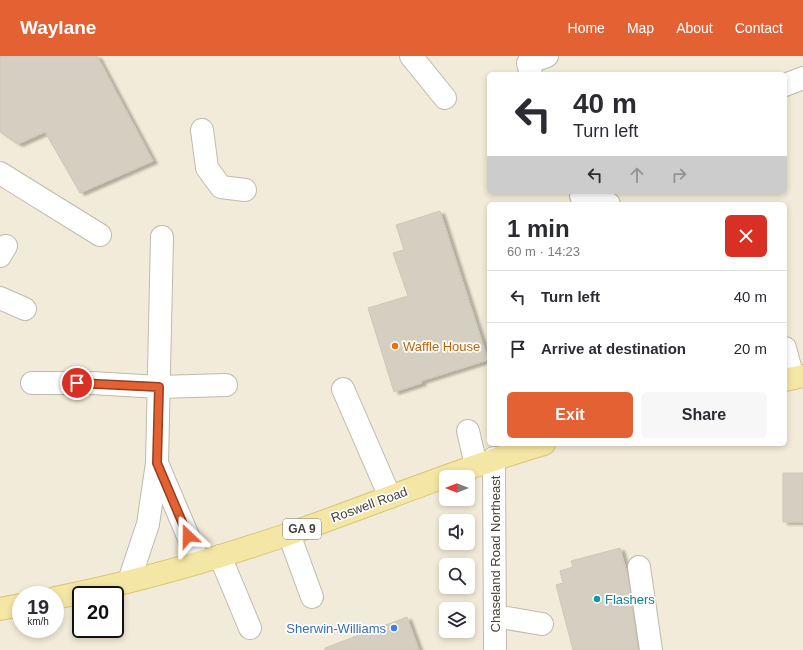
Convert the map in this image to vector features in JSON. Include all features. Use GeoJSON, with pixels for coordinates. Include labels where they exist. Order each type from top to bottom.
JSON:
{"type":"FeatureCollection","features":[{"type":"Feature","properties":{"kind":"main road","name":"Roswell Road"},"geometry":{"type":"LineString","coordinates":[[64,596],[199,562],[289,534],[532,446]]}},
{"type":"Feature","properties":{"kind":"main road"},"geometry":{"type":"LineString","coordinates":[[0,608],[12,606]]}},
{"type":"Feature","properties":{"kind":"street"},"geometry":{"type":"LineString","coordinates":[[411,56],[445,98]]}},
{"type":"Feature","properties":{"kind":"street"},"geometry":{"type":"LineString","coordinates":[[531,72],[528,63],[546,56]]}},
{"type":"Feature","properties":{"kind":"street"},"geometry":{"type":"LineString","coordinates":[[787,84],[803,78]]}},
{"type":"Feature","properties":{"kind":"street"},"geometry":{"type":"LineString","coordinates":[[202,130],[207,168],[221,187],[245,190]]}},
{"type":"Feature","properties":{"kind":"street"},"geometry":{"type":"LineString","coordinates":[[0,174],[100,235]]}},
{"type":"Feature","properties":{"kind":"street"},"geometry":{"type":"LineString","coordinates":[[581,196],[601,202]]}},
{"type":"Feature","properties":{"kind":"street"},"geometry":{"type":"LineString","coordinates":[[129,580],[148,524],[157,463],[162,237]]}},
{"type":"Feature","properties":{"kind":"street"},"geometry":{"type":"LineString","coordinates":[[0,298],[25,309]]}},
{"type":"Feature","properties":{"kind":"street"},"geometry":{"type":"LineString","coordinates":[[787,355],[794,378]]}},
{"type":"Feature","properties":{"kind":"street"},"geometry":{"type":"LineString","coordinates":[[32,383],[92,383],[159,387],[226,385]]}},
{"type":"Feature","properties":{"kind":"street"},"geometry":{"type":"LineString","coordinates":[[343,389],[390,497]]}},
{"type":"Feature","properties":{"kind":"street","name":"Chaseland Road Northeast"},"geometry":{"type":"LineString","coordinates":[[468,431],[485,462],[496,650]]}},
{"type":"Feature","properties":{"kind":"street"},"geometry":{"type":"LineString","coordinates":[[157,463],[199,562]]}},
{"type":"Feature","properties":{"kind":"street"},"geometry":{"type":"LineString","coordinates":[[289,534],[312,597]]}},
{"type":"Feature","properties":{"kind":"street"},"geometry":{"type":"LineString","coordinates":[[220,556],[250,628]]}},
{"type":"Feature","properties":{"kind":"street"},"geometry":{"type":"LineString","coordinates":[[639,567],[651,650]]}},
{"type":"Feature","properties":{"kind":"street"},"geometry":{"type":"LineString","coordinates":[[495,616],[542,624]]}},
{"type":"Feature","properties":{"kind":"shaded area"},"geometry":{"type":"Polygon","coordinates":[[[0,56],[803,56],[803,650],[0,650],[0,56]]]}},
{"type":"Feature","properties":{"kind":"building"},"geometry":{"type":"Polygon","coordinates":[[[0,56],[97,56],[153,161],[80,193],[45,132],[18,144],[0,132],[0,56]]]}},
{"type":"Feature","properties":{"kind":"building"},"geometry":{"type":"Polygon","coordinates":[[[440,211],[487,360],[421,381],[422,383],[394,392],[368,308],[408,296],[393,253],[404,250],[396,225],[440,211]]]}},
{"type":"Feature","properties":{"kind":"building"},"geometry":{"type":"Polygon","coordinates":[[[783,473],[803,473],[803,522],[783,522],[783,473]]]}},
{"type":"Feature","properties":{"kind":"building","name":"Flashers"},"geometry":{"type":"Polygon","coordinates":[[[620,548],[628,577],[638,650],[573,650],[556,585],[563,583],[560,571],[573,567],[571,561],[620,548]]]}},
{"type":"Feature","properties":{"kind":"building","name":"Sherwin-Williams"},"geometry":{"type":"Polygon","coordinates":[[[407,617],[419,650],[325,650],[325,648],[407,617]]]}},
{"type":"Feature","properties":{"kind":"place","name":"Waffle House"},"geometry":{"type":"Point","coordinates":[395,346]}},
{"type":"Feature","properties":{"kind":"place","name":"Flashers"},"geometry":{"type":"Point","coordinates":[597,599]}},
{"type":"Feature","properties":{"kind":"place","name":"Sherwin-Williams"},"geometry":{"type":"Point","coordinates":[394,628]}},
{"type":"Feature","properties":{"kind":"route"},"geometry":{"type":"LineString","coordinates":[[77,383],[159,387],[157,463],[188,536]]}}]}
